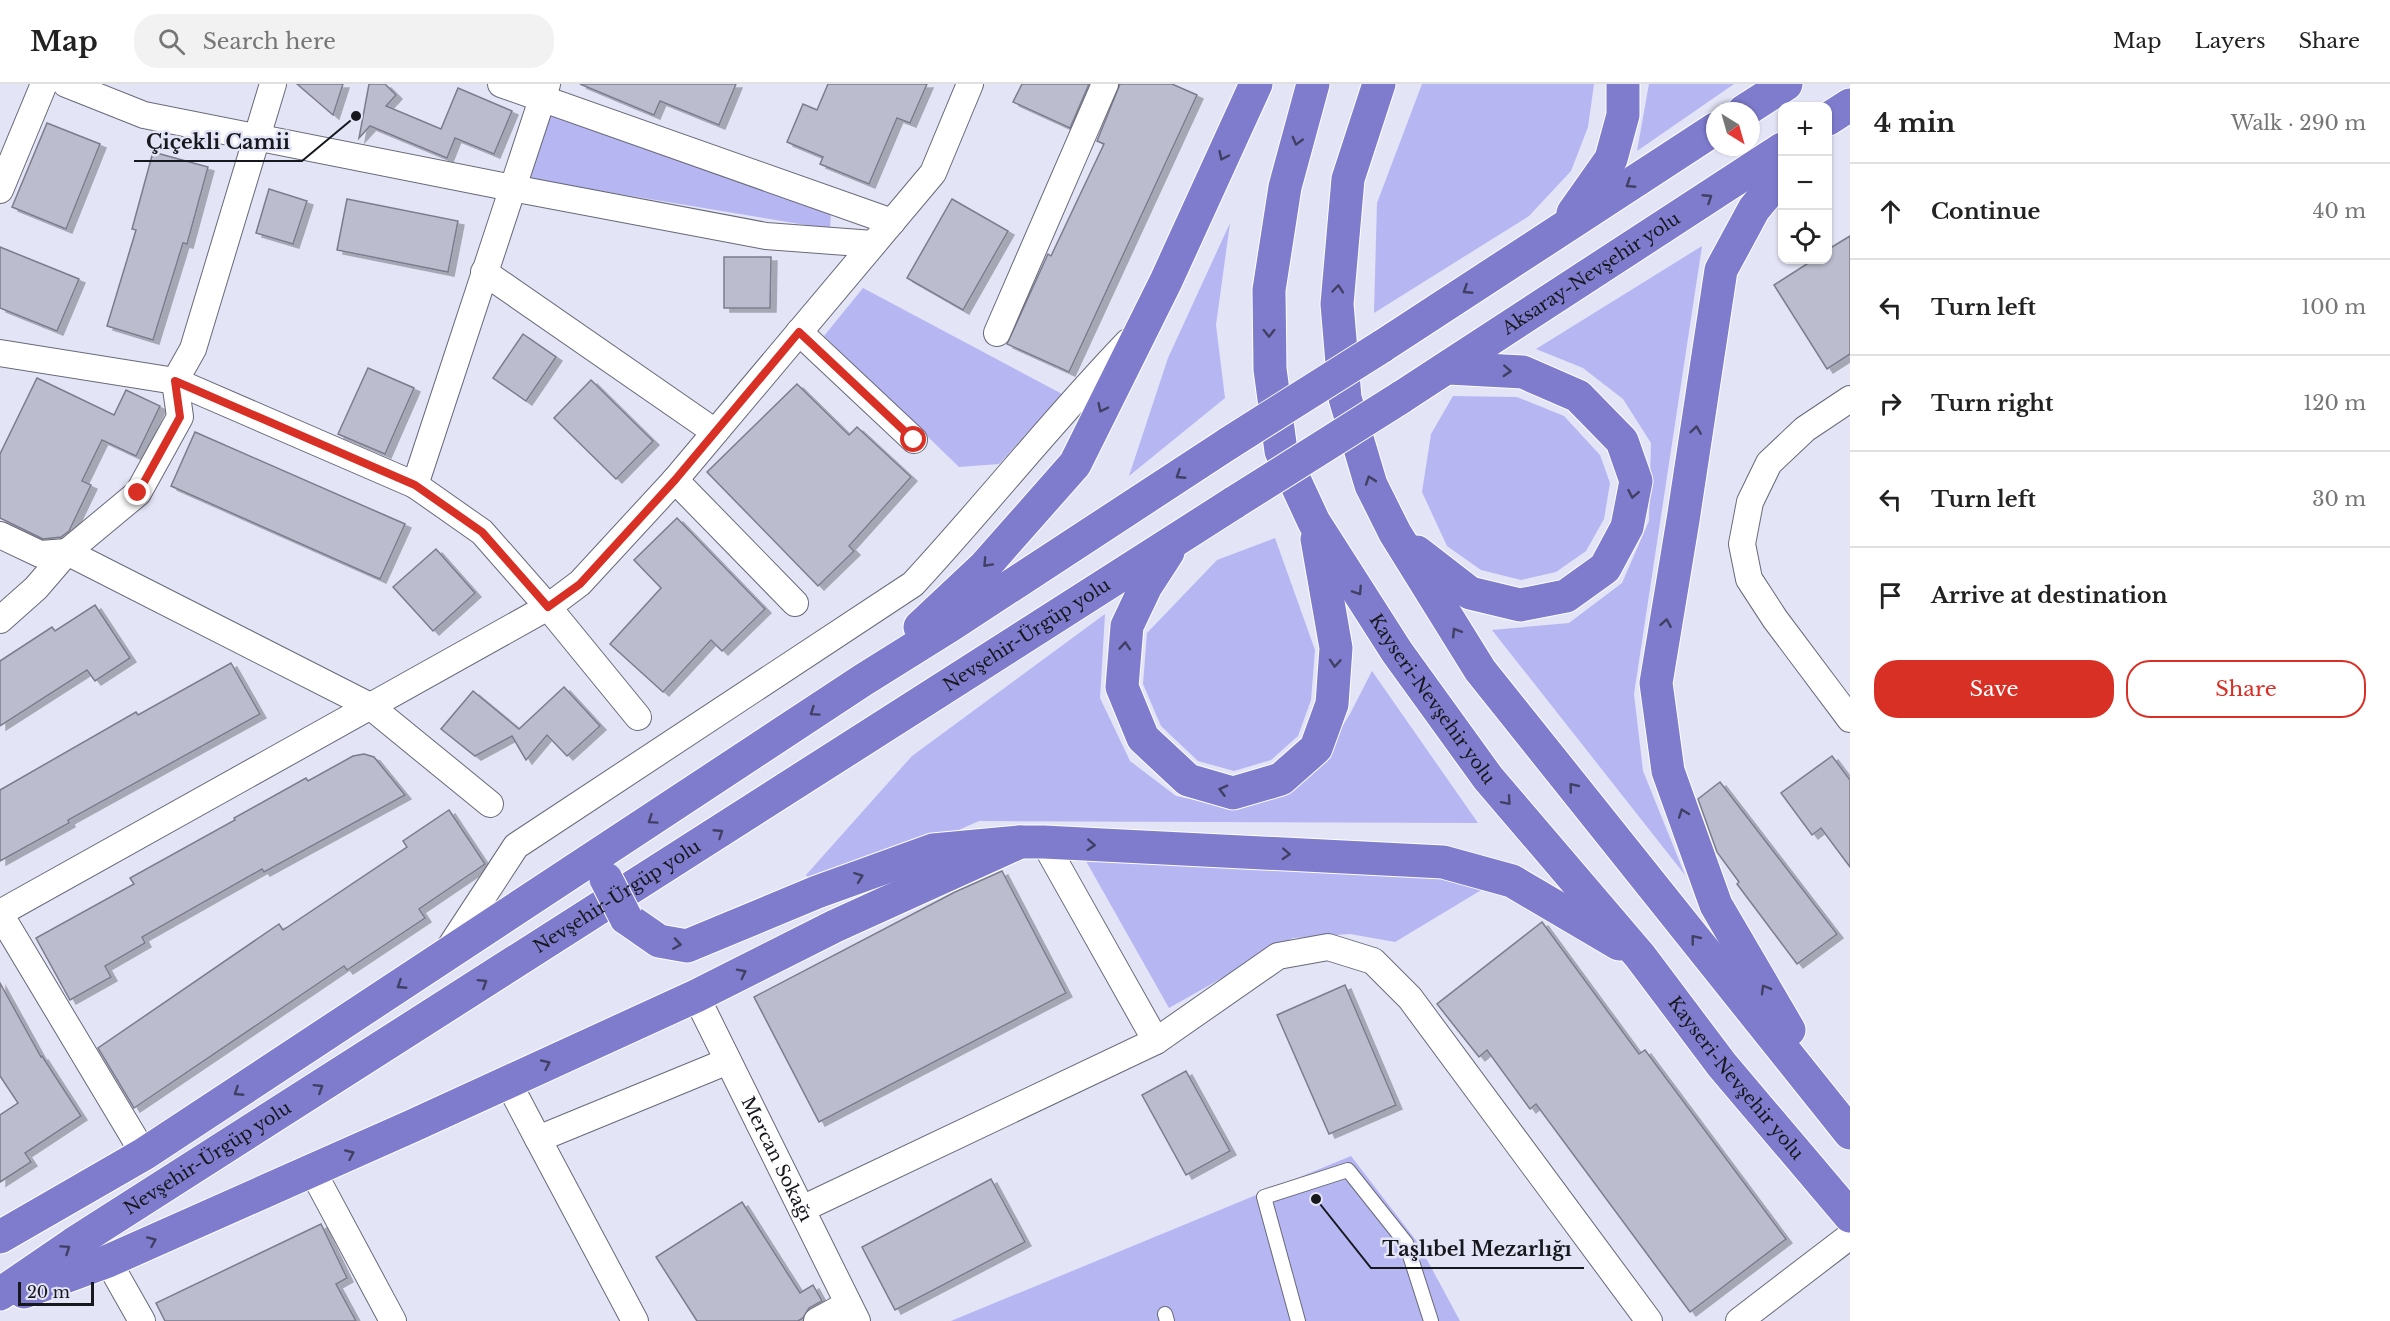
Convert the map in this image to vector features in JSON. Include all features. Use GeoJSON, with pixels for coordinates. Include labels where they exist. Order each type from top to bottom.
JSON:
{"type":"FeatureCollection","features":[{"type":"Feature","properties":{"kind":"highway"},"geometry":{"type":"LineString","coordinates":[[863,680],[985,566],[1075,464],[1143,327],[1256,84]]}},
{"type":"Feature","properties":{"kind":"highway","name":"Kayseri-Nevşehir yolu"},"geometry":{"type":"LineString","coordinates":[[1312,84],[1285,187],[1269,290],[1269,313],[1270,369],[1281,452],[1314,522],[1397,652],[1488,778],[1640,956],[1722,1065],[1850,1216]]}},
{"type":"Feature","properties":{"kind":"highway"},"geometry":{"type":"LineString","coordinates":[[1379,84],[1348,179],[1337,304],[1345,398],[1371,485],[1395,533],[1480,670],[1849,1131]]}},
{"type":"Feature","properties":{"kind":"highway"},"geometry":{"type":"LineString","coordinates":[[1564,226],[1611,159],[1623,115],[1623,84]]}},
{"type":"Feature","properties":{"kind":"highway"},"geometry":{"type":"LineString","coordinates":[[1758,102],[1786,84]]}},
{"type":"Feature","properties":{"kind":"highway"},"geometry":{"type":"LineString","coordinates":[[1564,226],[1706,135]]}},
{"type":"Feature","properties":{"kind":"highway","name":"Aksaray-Nevşehir yolu"},"geometry":{"type":"LineString","coordinates":[[1235,502],[1448,368],[1778,152]]}},
{"type":"Feature","properties":{"kind":"highway"},"geometry":{"type":"LineString","coordinates":[[1778,180],[1754,209],[1720,270],[1656,683],[1668,771],[1716,905],[1849,1131]]}},
{"type":"Feature","properties":{"kind":"highway","name":"Nevşehir-Ürgüp yolu"},"geometry":{"type":"LineString","coordinates":[[0,1237],[144,1154],[863,680],[951,625],[1229,442],[1382,347],[1564,226]]}},
{"type":"Feature","properties":{"kind":"highway"},"geometry":{"type":"LineString","coordinates":[[1395,533],[1432,565],[1470,593],[1520,605],[1566,596],[1605,568],[1627,527],[1636,481],[1622,441],[1578,396],[1523,372],[1448,368]]}},
{"type":"Feature","properties":{"kind":"highway","name":"Nevşehir-Ürgüp yolu"},"geometry":{"type":"LineString","coordinates":[[0,1294],[73,1244],[1235,502]]}},
{"type":"Feature","properties":{"kind":"highway"},"geometry":{"type":"LineString","coordinates":[[1175,541],[1146,586],[1127,626],[1122,687],[1143,738],[1188,780],[1233,793],[1281,779],[1316,748],[1332,704],[1336,648],[1314,522]]}},
{"type":"Feature","properties":{"kind":"highway"},"geometry":{"type":"LineString","coordinates":[[0,1300],[108,1261],[696,996],[835,926],[1032,842]]}},
{"type":"Feature","properties":{"kind":"highway"},"geometry":{"type":"LineString","coordinates":[[613,846],[606,879],[626,918],[659,941],[687,946],[817,892],[933,850],[1032,842],[1443,862],[1512,881],[1640,956]]}},
{"type":"Feature","properties":{"kind":"street"},"geometry":{"type":"LineString","coordinates":[[0,190],[44,84]]}},
{"type":"Feature","properties":{"kind":"street"},"geometry":{"type":"LineString","coordinates":[[66,84],[144,115],[512,189],[766,236],[873,244]]}},
{"type":"Feature","properties":{"kind":"street"},"geometry":{"type":"LineString","coordinates":[[0,620],[36,588],[67,552],[138,493],[180,417],[175,381],[193,349],[273,84]]}},
{"type":"Feature","properties":{"kind":"street"},"geometry":{"type":"LineString","coordinates":[[501,84],[544,91],[892,222]]}},
{"type":"Feature","properties":{"kind":"street"},"geometry":{"type":"LineString","coordinates":[[144,1154],[0,914],[548,607],[580,584],[675,480],[933,173],[970,84]]}},
{"type":"Feature","properties":{"kind":"street"},"geometry":{"type":"LineString","coordinates":[[997,333],[1105,84]]}},
{"type":"Feature","properties":{"kind":"street"},"geometry":{"type":"LineString","coordinates":[[415,485],[544,91]]}},
{"type":"Feature","properties":{"kind":"street"},"geometry":{"type":"LineString","coordinates":[[484,272],[715,432]]}},
{"type":"Feature","properties":{"kind":"street"},"geometry":{"type":"LineString","coordinates":[[443,958],[516,846],[913,584],[951,543],[1075,397],[1143,327]]}},
{"type":"Feature","properties":{"kind":"street"},"geometry":{"type":"LineString","coordinates":[[799,332],[914,440]]}},
{"type":"Feature","properties":{"kind":"street"},"geometry":{"type":"LineString","coordinates":[[0,353],[175,381],[415,485],[482,532],[548,607],[638,717]]}},
{"type":"Feature","properties":{"kind":"street"},"geometry":{"type":"LineString","coordinates":[[1850,399],[1805,429],[1769,463],[1750,502],[1742,544],[1749,579],[1775,619],[1850,719]]}},
{"type":"Feature","properties":{"kind":"street"},"geometry":{"type":"LineString","coordinates":[[675,480],[795,603]]}},
{"type":"Feature","properties":{"kind":"street"},"geometry":{"type":"LineString","coordinates":[[0,535],[40,554],[67,552],[370,706],[490,804]]}},
{"type":"Feature","properties":{"kind":"street"},"geometry":{"type":"LineString","coordinates":[[1032,842],[1156,1041]]}},
{"type":"Feature","properties":{"kind":"street"},"geometry":{"type":"LineString","coordinates":[[802,1209],[1156,1041],[1278,956],[1328,947],[1373,961],[1410,998],[1649,1321]]}},
{"type":"Feature","properties":{"kind":"street","name":"Mercan Sokağı"},"geometry":{"type":"LineString","coordinates":[[696,996],[853,1312]]}},
{"type":"Feature","properties":{"kind":"street"},"geometry":{"type":"LineString","coordinates":[[538,1139],[728,1061]]}},
{"type":"Feature","properties":{"kind":"street"},"geometry":{"type":"LineString","coordinates":[[508,1082],[635,1321]]}},
{"type":"Feature","properties":{"kind":"street"},"geometry":{"type":"LineString","coordinates":[[312,1170],[393,1321]]}},
{"type":"Feature","properties":{"kind":"street"},"geometry":{"type":"LineString","coordinates":[[1739,1321],[1850,1236]]}},
{"type":"Feature","properties":{"kind":"street"},"geometry":{"type":"LineString","coordinates":[[108,1261],[142,1321]]}},
{"type":"Feature","properties":{"kind":"street"},"geometry":{"type":"LineString","coordinates":[[817,1321],[853,1312]]}},
{"type":"Feature","properties":{"kind":"lane"},"geometry":{"type":"LineString","coordinates":[[1298,1321],[1264,1197],[1348,1170],[1406,1243],[1431,1321]]}},
{"type":"Feature","properties":{"kind":"shaded area"},"geometry":{"type":"Polygon","coordinates":[[[1422,84],[1594,84],[1588,127],[1571,171],[1529,216],[1374,313],[1377,203],[1422,84]]]}},
{"type":"Feature","properties":{"kind":"shaded area"},"geometry":{"type":"Polygon","coordinates":[[[1649,84],[1734,84],[1706,102],[1637,151],[1649,84]]]}},
{"type":"Feature","properties":{"kind":"shaded area"},"geometry":{"type":"Polygon","coordinates":[[[551,116],[831,213],[830,229],[523,178],[551,116]]]}},
{"type":"Feature","properties":{"kind":"shaded area"},"geometry":{"type":"Polygon","coordinates":[[[1230,223],[1216,325],[1225,398],[1129,476],[1168,358],[1230,223]]]}},
{"type":"Feature","properties":{"kind":"shaded area"},"geometry":{"type":"Polygon","coordinates":[[[1702,246],[1634,694],[1643,771],[1685,875],[1492,630],[1569,623],[1622,583],[1649,521],[1651,443],[1623,399],[1583,368],[1536,349],[1702,246]]]}},
{"type":"Feature","properties":{"kind":"shaded area"},"geometry":{"type":"Polygon","coordinates":[[[863,288],[1062,394],[999,464],[959,467],[824,336],[863,288]]]}},
{"type":"Feature","properties":{"kind":"shaded area"},"geometry":{"type":"Polygon","coordinates":[[[1453,396],[1517,397],[1564,416],[1600,455],[1610,483],[1604,519],[1586,551],[1556,572],[1521,580],[1481,570],[1447,546],[1422,492],[1431,434],[1453,396]]]}},
{"type":"Feature","properties":{"kind":"shaded area"},"geometry":{"type":"Polygon","coordinates":[[[1275,538],[1315,650],[1311,700],[1298,736],[1271,760],[1234,771],[1198,761],[1161,726],[1143,684],[1147,633],[1217,560],[1275,538]]]}},
{"type":"Feature","properties":{"kind":"shaded area"},"geometry":{"type":"Polygon","coordinates":[[[1105,614],[1100,698],[1130,761],[1176,796],[1223,806],[1320,762],[1350,714],[1372,671],[1478,823],[979,821],[821,891],[806,875],[912,756],[1105,614]]]}},
{"type":"Feature","properties":{"kind":"shaded area"},"geometry":{"type":"Polygon","coordinates":[[[1082,854],[1443,868],[1488,886],[1395,942],[1350,934],[1293,938],[1169,1008],[1082,854]]]}},
{"type":"Feature","properties":{"kind":"shaded area"},"geometry":{"type":"Polygon","coordinates":[[[1351,1156],[1418,1243],[1460,1321],[951,1321],[1351,1156]]]}},
{"type":"Feature","properties":{"kind":"building"},"geometry":{"type":"Polygon","coordinates":[[[297,84],[343,84],[333,115],[297,84]]]}},
{"type":"Feature","properties":{"kind":"building"},"geometry":{"type":"Polygon","coordinates":[[[369,84],[385,84],[396,95],[386,106],[441,129],[458,88],[512,111],[494,154],[455,138],[447,158],[370,126],[359,138],[369,84]]]}},
{"type":"Feature","properties":{"kind":"building"},"geometry":{"type":"Polygon","coordinates":[[[580,84],[736,84],[719,125],[660,101],[654,115],[580,84]]]}},
{"type":"Feature","properties":{"kind":"building"},"geometry":{"type":"Polygon","coordinates":[[[828,84],[927,84],[910,123],[897,118],[869,184],[820,164],[823,157],[787,142],[803,104],[817,110],[828,84]]]}},
{"type":"Feature","properties":{"kind":"building"},"geometry":{"type":"Polygon","coordinates":[[[1022,84],[1089,84],[1070,128],[1013,102],[1022,84]]]}},
{"type":"Feature","properties":{"kind":"building"},"geometry":{"type":"Polygon","coordinates":[[[1120,84],[1172,84],[1197,95],[1069,372],[1007,344],[1048,254],[1051,256],[1104,144],[1097,141],[1120,84]]]}},
{"type":"Feature","properties":{"kind":"building"},"geometry":{"type":"Polygon","coordinates":[[[47,123],[100,144],[66,229],[12,207],[47,123]]]}},
{"type":"Feature","properties":{"kind":"building"},"geometry":{"type":"Polygon","coordinates":[[[153,152],[208,167],[187,244],[183,243],[153,340],[107,326],[136,230],[132,229],[153,152]]]}},
{"type":"Feature","properties":{"kind":"building"},"geometry":{"type":"Polygon","coordinates":[[[269,189],[307,201],[293,244],[256,233],[269,189]]]}},
{"type":"Feature","properties":{"kind":"building"},"geometry":{"type":"Polygon","coordinates":[[[347,199],[458,221],[448,272],[337,250],[347,199]]]}},
{"type":"Feature","properties":{"kind":"building"},"geometry":{"type":"Polygon","coordinates":[[[952,199],[1008,231],[963,310],[907,278],[952,199]]]}},
{"type":"Feature","properties":{"kind":"building"},"geometry":{"type":"Polygon","coordinates":[[[1850,236],[1850,354],[1827,369],[1774,285],[1807,264],[1832,264],[1832,247],[1850,236]]]}},
{"type":"Feature","properties":{"kind":"building"},"geometry":{"type":"Polygon","coordinates":[[[0,247],[79,279],[57,331],[0,308],[0,247]]]}},
{"type":"Feature","properties":{"kind":"building"},"geometry":{"type":"Polygon","coordinates":[[[724,257],[771,257],[770,308],[724,308],[724,257]]]}},
{"type":"Feature","properties":{"kind":"building"},"geometry":{"type":"Polygon","coordinates":[[[523,334],[556,357],[526,401],[493,378],[523,334]]]}},
{"type":"Feature","properties":{"kind":"building"},"geometry":{"type":"Polygon","coordinates":[[[368,368],[414,388],[385,454],[338,434],[368,368]]]}},
{"type":"Feature","properties":{"kind":"building"},"geometry":{"type":"Polygon","coordinates":[[[37,378],[114,415],[126,390],[160,406],[136,456],[102,440],[82,481],[91,485],[69,531],[61,537],[43,539],[0,518],[0,454],[37,378]]]}},
{"type":"Feature","properties":{"kind":"building"},"geometry":{"type":"Polygon","coordinates":[[[591,380],[653,441],[616,479],[554,418],[591,380]]]}},
{"type":"Feature","properties":{"kind":"building"},"geometry":{"type":"Polygon","coordinates":[[[797,384],[849,435],[857,427],[911,477],[849,546],[854,551],[818,586],[707,472],[797,384]]]}},
{"type":"Feature","properties":{"kind":"building"},"geometry":{"type":"Polygon","coordinates":[[[195,432],[405,524],[380,579],[171,486],[195,432]]]}},
{"type":"Feature","properties":{"kind":"building"},"geometry":{"type":"Polygon","coordinates":[[[677,518],[765,609],[722,651],[711,640],[663,692],[610,644],[661,588],[634,560],[677,518]]]}},
{"type":"Feature","properties":{"kind":"building"},"geometry":{"type":"Polygon","coordinates":[[[436,549],[475,593],[433,631],[393,587],[436,549]]]}},
{"type":"Feature","properties":{"kind":"building"},"geometry":{"type":"Polygon","coordinates":[[[95,605],[130,658],[95,681],[87,670],[0,726],[0,661],[52,627],[55,631],[95,605]]]}},
{"type":"Feature","properties":{"kind":"building"},"geometry":{"type":"Polygon","coordinates":[[[231,663],[260,714],[68,820],[69,823],[0,861],[0,790],[136,712],[138,715],[231,663]]]}},
{"type":"Feature","properties":{"kind":"building"},"geometry":{"type":"Polygon","coordinates":[[[564,687],[600,726],[567,756],[547,735],[526,760],[512,736],[475,756],[441,729],[473,691],[519,729],[564,687]]]}},
{"type":"Feature","properties":{"kind":"building"},"geometry":{"type":"Polygon","coordinates":[[[364,754],[374,757],[405,795],[264,872],[262,869],[142,937],[145,943],[105,966],[111,977],[70,1000],[36,938],[134,884],[130,878],[235,820],[234,818],[306,778],[308,781],[353,756],[364,754]]]}},
{"type":"Feature","properties":{"kind":"building"},"geometry":{"type":"Polygon","coordinates":[[[1832,756],[1850,780],[1850,867],[1821,828],[1812,835],[1781,793],[1832,756]]]}},
{"type":"Feature","properties":{"kind":"building"},"geometry":{"type":"Polygon","coordinates":[[[1720,782],[1837,934],[1797,964],[1737,884],[1739,882],[1717,852],[1698,799],[1720,782]]]}},
{"type":"Feature","properties":{"kind":"building"},"geometry":{"type":"Polygon","coordinates":[[[449,810],[485,864],[419,909],[425,918],[347,970],[344,966],[134,1108],[98,1048],[279,924],[283,930],[407,847],[403,841],[449,810]]]}},
{"type":"Feature","properties":{"kind":"building"},"geometry":{"type":"Polygon","coordinates":[[[1002,871],[1066,993],[819,1122],[754,997],[955,892],[1002,871]]]}},
{"type":"Feature","properties":{"kind":"building"},"geometry":{"type":"Polygon","coordinates":[[[1542,922],[1639,1054],[1645,1050],[1786,1239],[1690,1312],[1536,1104],[1530,1109],[1487,1050],[1479,1057],[1437,1004],[1542,922]]]}},
{"type":"Feature","properties":{"kind":"building"},"geometry":{"type":"Polygon","coordinates":[[[0,983],[41,1057],[81,1116],[25,1153],[31,1162],[0,1182],[0,1115],[18,1103],[0,1076],[0,983]]]}},
{"type":"Feature","properties":{"kind":"building"},"geometry":{"type":"Polygon","coordinates":[[[1345,985],[1396,1105],[1329,1134],[1277,1015],[1345,985]]]}},
{"type":"Feature","properties":{"kind":"building"},"geometry":{"type":"Polygon","coordinates":[[[1186,1071],[1230,1151],[1186,1175],[1142,1095],[1186,1071]]]}},
{"type":"Feature","properties":{"kind":"building"},"geometry":{"type":"Polygon","coordinates":[[[991,1179],[1025,1242],[895,1310],[862,1247],[991,1179]]]}},
{"type":"Feature","properties":{"kind":"building"},"geometry":{"type":"Polygon","coordinates":[[[742,1202],[800,1293],[813,1285],[822,1301],[809,1308],[803,1318],[798,1321],[697,1321],[656,1257],[742,1202]]]}},
{"type":"Feature","properties":{"kind":"building"},"geometry":{"type":"Polygon","coordinates":[[[321,1224],[347,1278],[336,1284],[356,1321],[165,1321],[156,1303],[321,1224]]]}},
{"type":"Feature","properties":{"kind":"place","name":"Çiçekli Camii"},"geometry":{"type":"Point","coordinates":[356,116]}},
{"type":"Feature","properties":{"kind":"place","name":"Taşlıbel Mezarlığı"},"geometry":{"type":"Point","coordinates":[1316,1199]}},
{"type":"Feature","properties":{"kind":"route"},"geometry":{"type":"LineString","coordinates":[[138,493],[180,417],[175,381],[415,485],[482,532],[548,607],[580,584],[675,480],[799,332],[914,440]]}}]}
